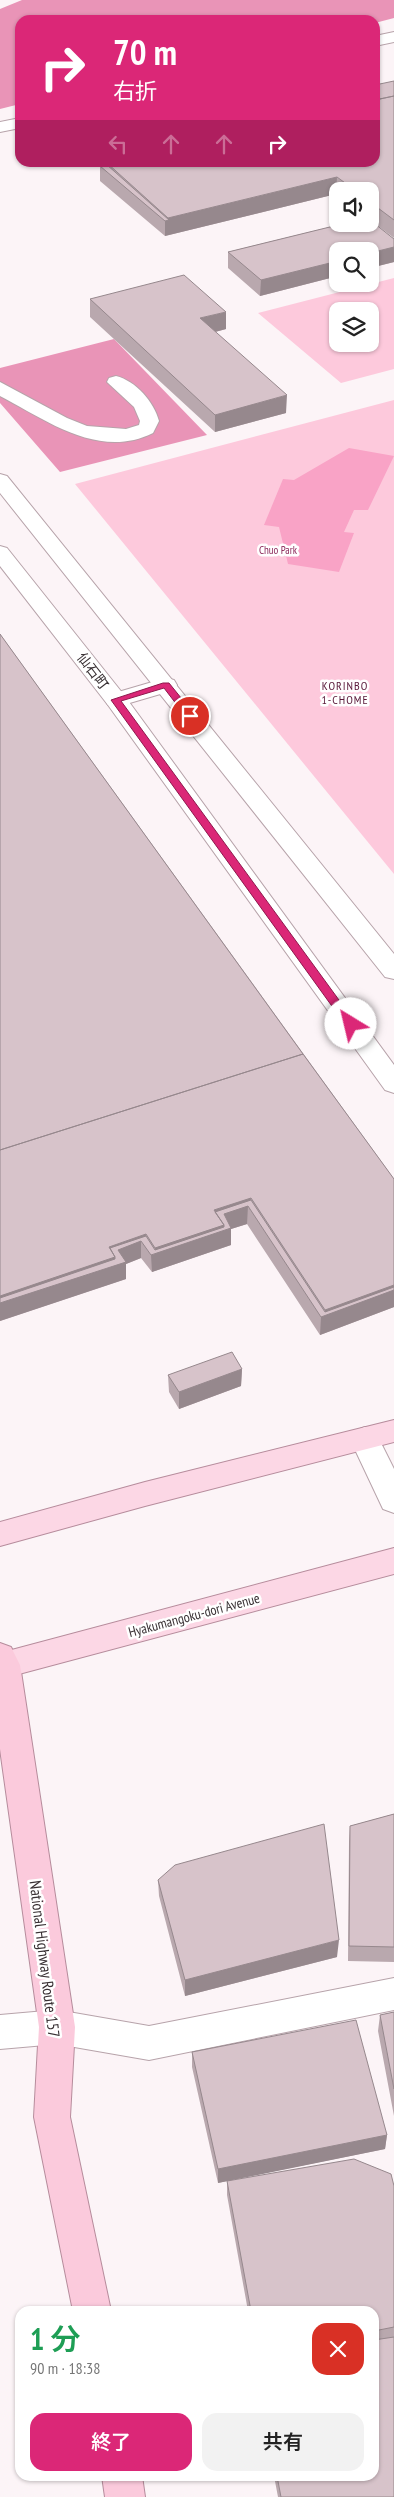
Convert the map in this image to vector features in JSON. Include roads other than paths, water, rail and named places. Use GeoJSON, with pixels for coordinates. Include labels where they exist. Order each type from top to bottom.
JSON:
{"type":"FeatureCollection","features":[{"type":"Feature","properties":{"kind":"highway","name":"National Highway Route 157"},"geometry":{"type":"LineString","coordinates":[[2,1661],[56,2026],[52,2117],[91,2306]]}},
{"type":"Feature","properties":{"kind":"highway"},"geometry":{"type":"LineString","coordinates":[[123,2481],[126,2497]]}},
{"type":"Feature","properties":{"kind":"main road"},"geometry":{"type":"LineString","coordinates":[[0,1534],[145,1494],[394,1431]]}},
{"type":"Feature","properties":{"kind":"main road","name":"Hyakumangoku-dori Avenue"},"geometry":{"type":"LineString","coordinates":[[2,1661],[394,1561]]}},
{"type":"Feature","properties":{"kind":"street"},"geometry":{"type":"LineString","coordinates":[[380,40],[394,37]]}},
{"type":"Feature","properties":{"kind":"street"},"geometry":{"type":"LineString","coordinates":[[0,127],[15,124]]}},
{"type":"Feature","properties":{"kind":"street"},"geometry":{"type":"LineString","coordinates":[[0,388],[49,417],[82,431],[123,436],[136,434],[146,428],[149,421],[148,411],[116,382]]}},
{"type":"Feature","properties":{"kind":"street"},"geometry":{"type":"LineString","coordinates":[[0,480],[394,971]]}},
{"type":"Feature","properties":{"kind":"street","name":"仙石町"},"geometry":{"type":"LineString","coordinates":[[0,552],[116,700],[394,1084]]}},
{"type":"Feature","properties":{"kind":"street"},"geometry":{"type":"LineString","coordinates":[[116,700],[166,685]]}},
{"type":"Feature","properties":{"kind":"street"},"geometry":{"type":"LineString","coordinates":[[365,1439],[394,1501]]}},
{"type":"Feature","properties":{"kind":"street"},"geometry":{"type":"LineString","coordinates":[[0,2032],[56,2026],[149,2043],[394,1994]]}},
{"type":"Feature","properties":{"kind":"district","name":"KORINBO 1-CHOME"},"geometry":{"type":"Point","coordinates":[345,692]}},
{"type":"Feature","properties":{"kind":"park label","name":"Chuo Park"},"geometry":{"type":"Point","coordinates":[278,550]}}]}
